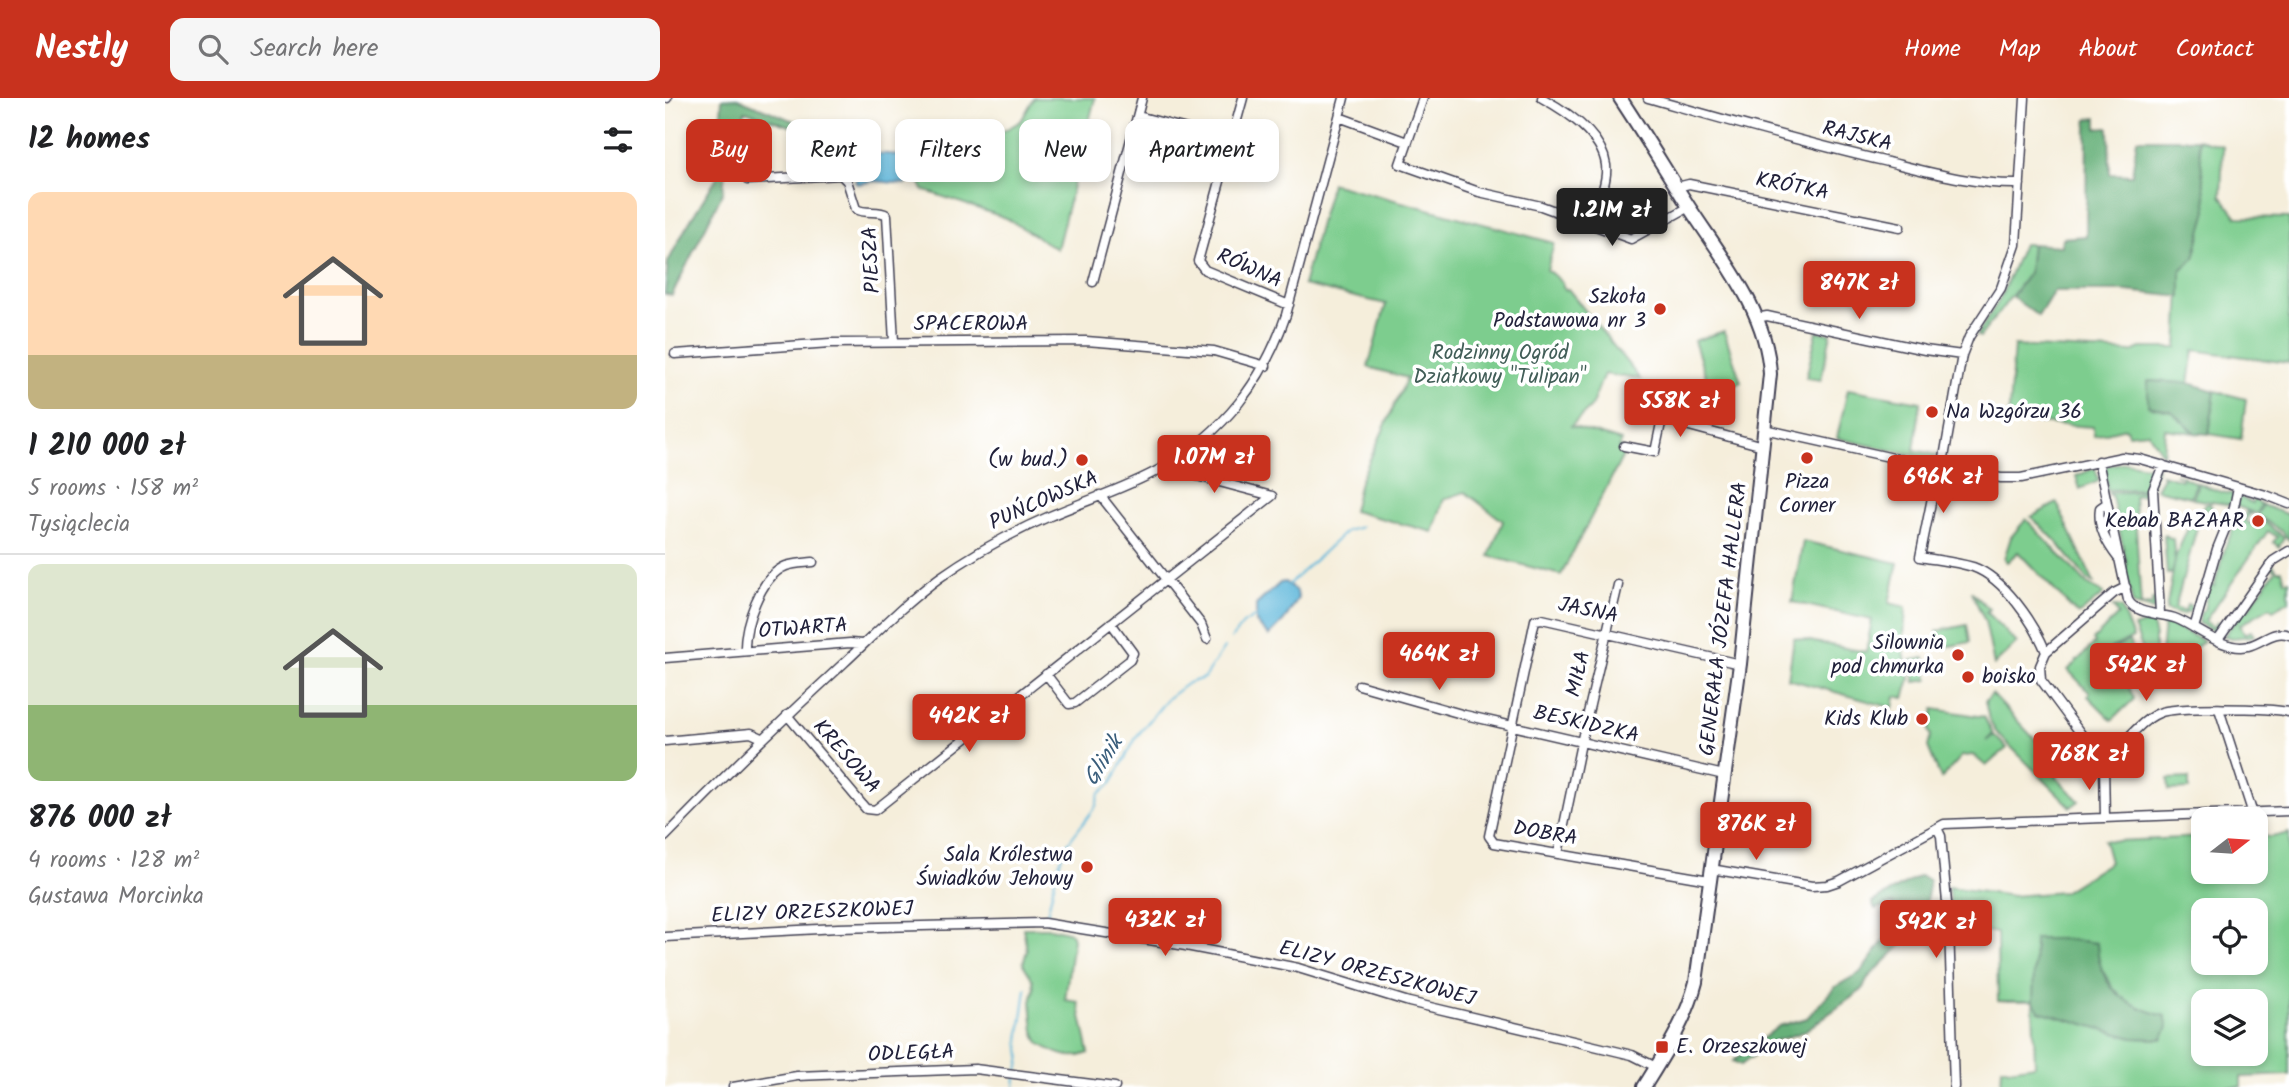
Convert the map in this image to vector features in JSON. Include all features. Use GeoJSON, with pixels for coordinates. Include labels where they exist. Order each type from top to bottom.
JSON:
{"type":"FeatureCollection","features":[{"type":"Feature","properties":{"kind":"street"},"geometry":{"type":"LineString","coordinates":[[1093,282],[1142,98]]}},
{"type":"Feature","properties":{"kind":"street","name":"RÓWNA"},"geometry":{"type":"LineString","coordinates":[[1238,119],[1243,98]]}},
{"type":"Feature","properties":{"kind":"street","name":"PUŃCOWSKA"},"geometry":{"type":"LineString","coordinates":[[665,837],[762,738],[936,580],[982,549],[1163,467],[1200,442],[1229,416],[1266,366],[1275,347],[1289,305],[1344,98]]}},
{"type":"Feature","properties":{"kind":"street"},"geometry":{"type":"LineString","coordinates":[[1423,98],[1400,164],[1479,192],[1541,206],[1631,239],[1689,207]]}},
{"type":"Feature","properties":{"kind":"street"},"geometry":{"type":"LineString","coordinates":[[1542,98],[1581,123],[1603,155],[1606,174],[1590,224]]}},
{"type":"Feature","properties":{"kind":"street","name":"GENERAŁA JÓZEFA HALLERA"},"geometry":{"type":"LineString","coordinates":[[1620,98],[1746,296],[1770,363],[1740,664],[1705,925],[1690,1004],[1681,1025],[1644,1087]]}},
{"type":"Feature","properties":{"kind":"street","name":"RAJSKA"},"geometry":{"type":"LineString","coordinates":[[1648,98],[1763,131],[1909,167],[1994,184],[2020,184]]}},
{"type":"Feature","properties":{"kind":"street"},"geometry":{"type":"LineString","coordinates":[[2025,98],[2018,234],[2001,288],[1969,337],[1962,355],[1920,557],[1965,565],[1984,573],[2022,610],[2046,652]]}},
{"type":"Feature","properties":{"kind":"street"},"geometry":{"type":"LineString","coordinates":[[1138,116],[1149,119]]}},
{"type":"Feature","properties":{"kind":"street"},"geometry":{"type":"LineString","coordinates":[[1339,117],[1407,142]]}},
{"type":"Feature","properties":{"kind":"street","name":"PIESZA"},"geometry":{"type":"LineString","coordinates":[[772,179],[841,175],[847,181],[856,209],[883,212],[887,215],[894,342]]}},
{"type":"Feature","properties":{"kind":"street","name":"RÓWNA"},"geometry":{"type":"LineString","coordinates":[[1221,182],[1199,261],[1205,270],[1289,305]]}},
{"type":"Feature","properties":{"kind":"street","name":"KRÓTKA"},"geometry":{"type":"LineString","coordinates":[[1677,187],[1689,184],[1900,227]]}},
{"type":"Feature","properties":{"kind":"street"},"geometry":{"type":"LineString","coordinates":[[1756,318],[1767,316],[1926,350],[1962,355]]}},
{"type":"Feature","properties":{"kind":"street","name":"SPACEROWA"},"geometry":{"type":"LineString","coordinates":[[675,354],[830,344],[1087,341],[1213,351],[1266,366]]}},
{"type":"Feature","properties":{"kind":"street"},"geometry":{"type":"LineString","coordinates":[[1624,446],[1655,452],[1661,423],[1667,420],[1763,446]]}},
{"type":"Feature","properties":{"kind":"street"},"geometry":{"type":"LineString","coordinates":[[1764,429],[1940,469],[2011,479],[2122,457],[2163,465],[2289,504]]}},
{"type":"Feature","properties":{"kind":"street"},"geometry":{"type":"LineString","coordinates":[[2098,461],[2128,600],[2134,608],[2160,613],[2206,636],[2236,646],[2247,647],[2277,634],[2289,635]]}},
{"type":"Feature","properties":{"kind":"street"},"geometry":{"type":"LineString","coordinates":[[2160,613],[2153,490],[2163,465]]}},
{"type":"Feature","properties":{"kind":"street","name":"KRESOWA"},"geometry":{"type":"LineString","coordinates":[[787,715],[866,809],[875,810],[1272,496],[1163,467]]}},
{"type":"Feature","properties":{"kind":"street"},"geometry":{"type":"LineString","coordinates":[[2194,628],[2217,549],[2234,507],[2238,487]]}},
{"type":"Feature","properties":{"kind":"street"},"geometry":{"type":"LineString","coordinates":[[1100,495],[1201,624],[1207,639]]}},
{"type":"Feature","properties":{"kind":"street"},"geometry":{"type":"LineString","coordinates":[[2218,640],[2273,561],[2289,551]]}},
{"type":"Feature","properties":{"kind":"street","name":"OTWARTA"},"geometry":{"type":"LineString","coordinates":[[745,651],[750,616],[773,575],[786,566],[813,562]]}},
{"type":"Feature","properties":{"kind":"street","name":"MIŁA"},"geometry":{"type":"LineString","coordinates":[[1558,854],[1618,585]]}},
{"type":"Feature","properties":{"kind":"street"},"geometry":{"type":"LineString","coordinates":[[2105,818],[2103,765],[2041,680],[2040,666],[2046,652],[2114,593],[2126,587]]}},
{"type":"Feature","properties":{"kind":"street","name":"JASNA"},"geometry":{"type":"LineString","coordinates":[[1511,726],[1535,620],[1542,619],[1740,664]]}},
{"type":"Feature","properties":{"kind":"street"},"geometry":{"type":"LineString","coordinates":[[1046,674],[1069,704],[1075,703],[1130,660],[1133,653],[1111,623]]}},
{"type":"Feature","properties":{"kind":"street","name":"OTWARTA"},"geometry":{"type":"LineString","coordinates":[[665,658],[863,644]]}},
{"type":"Feature","properties":{"kind":"street","name":"BESKIDZKA"},"geometry":{"type":"LineString","coordinates":[[1359,685],[1465,715],[1724,775]]}},
{"type":"Feature","properties":{"kind":"street"},"geometry":{"type":"LineString","coordinates":[[2103,765],[2145,722],[2159,713],[2170,710],[2218,709],[2289,712]]}},
{"type":"Feature","properties":{"kind":"street"},"geometry":{"type":"LineString","coordinates":[[2218,709],[2251,807]]}},
{"type":"Feature","properties":{"kind":"street","name":"DOBRA"},"geometry":{"type":"LineString","coordinates":[[1511,726],[1489,836],[1494,843],[1710,875],[1812,886],[1827,885],[1944,824],[2191,814]]}},
{"type":"Feature","properties":{"kind":"street"},"geometry":{"type":"LineString","coordinates":[[665,741],[751,733],[762,738]]}},
{"type":"Feature","properties":{"kind":"street","name":"DOBRA"},"geometry":{"type":"LineString","coordinates":[[2268,811],[2289,811]]}},
{"type":"Feature","properties":{"kind":"street"},"geometry":{"type":"LineString","coordinates":[[1937,828],[1943,850],[1949,925],[1954,1087]]}},
{"type":"Feature","properties":{"kind":"street","name":"ELIZY ORZESZKOWEJ"},"geometry":{"type":"LineString","coordinates":[[665,937],[838,928],[1044,923],[1186,946],[1298,968],[1409,1002],[1632,1055],[1656,1067]]}},
{"type":"Feature","properties":{"kind":"street","name":"ODLEGŁA"},"geometry":{"type":"LineString","coordinates":[[733,1087],[797,1076],[975,1069],[1090,1086],[1115,1087]]}},
{"type":"Feature","properties":{"kind":"green space"},"geometry":{"type":"Polygon","coordinates":[[[737,98],[789,119],[786,119],[786,125],[745,111],[743,119],[721,119],[722,99],[737,98]]]}},
{"type":"Feature","properties":{"kind":"green space"},"geometry":{"type":"Polygon","coordinates":[[[1034,98],[1095,98],[1090,119],[1022,119],[1034,98]]]}},
{"type":"Feature","properties":{"kind":"green space"},"geometry":{"type":"Polygon","coordinates":[[[2097,118],[2097,128],[2109,128],[2110,174],[2132,175],[2137,139],[2198,139],[2207,210],[2194,258],[2181,270],[2181,297],[2126,291],[2054,291],[2038,316],[2012,297],[2029,273],[2032,244],[2061,246],[2062,238],[2086,236],[2087,119],[2097,118]]]}},
{"type":"Feature","properties":{"kind":"green space"},"geometry":{"type":"Polygon","coordinates":[[[1019,122],[1019,182],[1074,182],[1057,249],[1006,218],[923,190],[919,182],[1005,182],[1005,130],[1019,122]]]}},
{"type":"Feature","properties":{"kind":"green space"},"geometry":{"type":"Polygon","coordinates":[[[2198,139],[2223,146],[2221,196],[2237,217],[2289,218],[2289,363],[2194,350],[2189,383],[2149,381],[2148,406],[2171,411],[2195,433],[2165,429],[2163,455],[2148,432],[2128,434],[2126,428],[2094,436],[2093,427],[2008,421],[2014,346],[2132,352],[2141,348],[2177,348],[2181,270],[2194,258],[2207,210],[2198,139]]]}},
{"type":"Feature","properties":{"kind":"green space"},"geometry":{"type":"Polygon","coordinates":[[[714,182],[724,182],[723,192],[672,295],[665,294],[668,262],[714,182]]]}},
{"type":"Feature","properties":{"kind":"green space","name":"Rodzinny Ogród Działkowy \"Tulipan\""},"geometry":{"type":"Polygon","coordinates":[[[1331,183],[1554,243],[1547,270],[1562,282],[1564,290],[1568,289],[1640,379],[1604,374],[1591,407],[1571,426],[1621,441],[1619,447],[1626,450],[1561,575],[1489,556],[1503,521],[1465,492],[1444,499],[1433,532],[1353,511],[1360,481],[1407,378],[1368,367],[1386,304],[1303,285],[1331,183]]]}},
{"type":"Feature","properties":{"kind":"green space"},"geometry":{"type":"Polygon","coordinates":[[[2023,244],[2032,244],[2029,273],[1980,337],[1977,335],[2000,299],[2023,244]]]}},
{"type":"Feature","properties":{"kind":"green space"},"geometry":{"type":"Polygon","coordinates":[[[1724,331],[1741,382],[1711,392],[1694,341],[1724,331]]]}},
{"type":"Feature","properties":{"kind":"green space"},"geometry":{"type":"Polygon","coordinates":[[[1817,331],[1831,334],[1821,380],[1806,378],[1817,331]]]}},
{"type":"Feature","properties":{"kind":"green space"},"geometry":{"type":"Polygon","coordinates":[[[2148,381],[2189,383],[2215,391],[2209,434],[2195,433],[2171,411],[2148,406],[2148,381]]]}},
{"type":"Feature","properties":{"kind":"green space"},"geometry":{"type":"Polygon","coordinates":[[[1848,389],[1921,402],[1914,450],[1939,455],[1930,459],[1837,438],[1848,389]]]}},
{"type":"Feature","properties":{"kind":"green space"},"geometry":{"type":"Polygon","coordinates":[[[2215,391],[2246,399],[2241,439],[2209,434],[2215,391]]]}},
{"type":"Feature","properties":{"kind":"green space"},"geometry":{"type":"Polygon","coordinates":[[[2125,462],[2157,468],[2150,489],[2107,490],[2105,466],[2125,462]]]}},
{"type":"Feature","properties":{"kind":"green space"},"geometry":{"type":"Polygon","coordinates":[[[2095,468],[2099,481],[2080,489],[2076,476],[2095,468]]]}},
{"type":"Feature","properties":{"kind":"green space"},"geometry":{"type":"Polygon","coordinates":[[[2162,474],[2181,480],[2182,476],[2196,483],[2191,497],[2156,489],[2162,474]]]}},
{"type":"Feature","properties":{"kind":"green space"},"geometry":{"type":"Polygon","coordinates":[[[2198,483],[2220,492],[2234,494],[2232,505],[2193,499],[2198,483]]]}},
{"type":"Feature","properties":{"kind":"green space"},"geometry":{"type":"Polygon","coordinates":[[[2149,491],[2150,501],[2145,502],[2145,495],[2134,496],[2141,606],[2152,605],[2152,599],[2156,599],[2154,610],[2133,605],[2112,497],[2108,493],[2149,491]]]}},
{"type":"Feature","properties":{"kind":"green space"},"geometry":{"type":"Polygon","coordinates":[[[2238,496],[2252,503],[2254,499],[2261,505],[2257,514],[2236,506],[2238,496]]]}},
{"type":"Feature","properties":{"kind":"green space"},"geometry":{"type":"Polygon","coordinates":[[[2057,503],[2094,583],[2088,580],[2055,540],[2031,517],[2057,503]]]}},
{"type":"Feature","properties":{"kind":"green space"},"geometry":{"type":"Polygon","coordinates":[[[2205,504],[2210,504],[2218,520],[2211,518],[2213,511],[2202,509],[2175,608],[2185,612],[2187,605],[2191,606],[2191,611],[2182,615],[2166,610],[2176,555],[2188,528],[2205,504]]]}},
{"type":"Feature","properties":{"kind":"green space"},"geometry":{"type":"Polygon","coordinates":[[[2262,505],[2289,515],[2289,540],[2258,515],[2262,505]]]}},
{"type":"Feature","properties":{"kind":"green space"},"geometry":{"type":"Polygon","coordinates":[[[2236,512],[2239,513],[2237,519],[2243,521],[2246,512],[2252,514],[2246,521],[2259,525],[2262,520],[2284,538],[2279,547],[2273,542],[2277,537],[2268,531],[2205,621],[2213,627],[2217,622],[2222,625],[2217,633],[2198,623],[2204,610],[2209,584],[2214,586],[2235,525],[2230,523],[2236,512]]]}},
{"type":"Feature","properties":{"kind":"green space"},"geometry":{"type":"Polygon","coordinates":[[[2026,519],[2087,584],[2104,594],[2078,615],[2018,552],[2007,562],[2004,559],[2011,537],[2026,519]]]}},
{"type":"Feature","properties":{"kind":"green space"},"geometry":{"type":"Polygon","coordinates":[[[2164,535],[2173,539],[2175,562],[2172,573],[2167,574],[2164,535]]]}},
{"type":"Feature","properties":{"kind":"green space"},"geometry":{"type":"Polygon","coordinates":[[[1803,541],[1898,563],[1889,603],[1906,607],[1903,648],[1910,679],[1904,698],[1895,696],[1893,708],[1788,679],[1794,638],[1866,652],[1872,620],[1792,602],[1803,541]]]}},
{"type":"Feature","properties":{"kind":"green space"},"geometry":{"type":"Polygon","coordinates":[[[2273,564],[2277,570],[2282,570],[2285,580],[2289,580],[2289,601],[2273,610],[2270,607],[2240,625],[2245,634],[2251,631],[2254,636],[2224,636],[2244,609],[2248,610],[2255,599],[2250,597],[2256,597],[2276,570],[2271,567],[2273,564]]]}},
{"type":"Feature","properties":{"kind":"green space"},"geometry":{"type":"Polygon","coordinates":[[[1971,591],[1989,609],[1986,612],[2017,643],[1994,665],[1985,621],[1971,591]]]}},
{"type":"Feature","properties":{"kind":"green space"},"geometry":{"type":"Polygon","coordinates":[[[2113,607],[2121,608],[2133,638],[2111,648],[2115,657],[2112,649],[2129,641],[2144,675],[2127,683],[2134,699],[2112,720],[2088,696],[2090,693],[2068,670],[2118,615],[2113,607]]]}},
{"type":"Feature","properties":{"kind":"green space"},"geometry":{"type":"Polygon","coordinates":[[[2151,621],[2155,637],[2155,667],[2150,668],[2134,627],[2151,621]]]}},
{"type":"Feature","properties":{"kind":"green space"},"geometry":{"type":"Polygon","coordinates":[[[2164,622],[2204,641],[2159,676],[2164,622]]]}},
{"type":"Feature","properties":{"kind":"green space"},"geometry":{"type":"Polygon","coordinates":[[[1967,625],[1970,642],[1940,648],[1937,631],[1967,625]]]}},
{"type":"Feature","properties":{"kind":"green space"},"geometry":{"type":"Polygon","coordinates":[[[1925,658],[1928,680],[1915,682],[1911,660],[1925,658]]]}},
{"type":"Feature","properties":{"kind":"green space"},"geometry":{"type":"Polygon","coordinates":[[[1992,694],[2063,769],[2056,777],[2079,801],[2071,807],[1996,732],[1989,720],[1985,701],[1992,694]]]}},
{"type":"Feature","properties":{"kind":"green space"},"geometry":{"type":"Polygon","coordinates":[[[1934,709],[1984,717],[1993,734],[1986,741],[1994,735],[2007,748],[1986,766],[1973,755],[1962,756],[1941,779],[1928,747],[1934,709]]]}},
{"type":"Feature","properties":{"kind":"green space"},"geometry":{"type":"Polygon","coordinates":[[[2189,778],[2189,789],[2169,790],[2168,779],[2189,778]]]}},
{"type":"Feature","properties":{"kind":"green space"},"geometry":{"type":"Polygon","coordinates":[[[2289,833],[2289,1075],[2241,1077],[2241,1087],[2001,1087],[2002,1067],[2009,1069],[2035,1065],[2033,1001],[1998,1001],[1997,933],[1953,925],[1948,887],[2013,896],[2063,892],[2110,862],[2104,840],[2191,838],[2191,884],[2268,884],[2268,837],[2289,833]],[[2098,963],[2039,1011],[2133,1038],[2162,1039],[2165,1016],[2141,1008],[2124,998],[2098,963]]]}},
{"type":"Feature","properties":{"kind":"green space"},"geometry":{"type":"Polygon","coordinates":[[[1920,876],[1929,880],[1924,923],[1868,978],[1862,990],[1803,1032],[1772,1042],[1741,1065],[1733,1061],[1779,1026],[1807,1018],[1835,987],[1861,972],[1900,918],[1893,904],[1875,909],[1872,902],[1920,876]]]}},
{"type":"Feature","properties":{"kind":"green space"},"geometry":{"type":"Polygon","coordinates":[[[1023,928],[1051,928],[1071,933],[1073,939],[1065,1000],[1078,1002],[1089,1053],[1063,1055],[1039,1043],[1034,1031],[1031,1002],[1033,980],[1023,964],[1027,950],[1023,928]]]}},
{"type":"Feature","properties":{"kind":"green space"},"geometry":{"type":"Polygon","coordinates":[[[2035,939],[2097,943],[2103,972],[2116,992],[2137,1006],[2165,1016],[2168,1027],[2162,1039],[2133,1038],[2039,1011],[2033,1001],[2035,939]]]}},
{"type":"Feature","properties":{"kind":"water"},"geometry":{"type":"Polygon","coordinates":[[[881,154],[895,155],[895,182],[906,182],[905,184],[881,182],[881,154]]]}},
{"type":"Feature","properties":{"kind":"water"},"geometry":{"type":"Polygon","coordinates":[[[1285,582],[1297,592],[1298,598],[1284,621],[1269,636],[1256,622],[1256,605],[1280,583],[1285,582]]]}},
{"type":"Feature","properties":{"kind":"waterway","name":"Glinik"},"geometry":{"type":"LineString","coordinates":[[1289,584],[1346,531],[1361,527]]}},
{"type":"Feature","properties":{"kind":"waterway","name":"Glinik"},"geometry":{"type":"LineString","coordinates":[[1231,639],[1243,624],[1254,617]]}},
{"type":"Feature","properties":{"kind":"waterway","name":"Glinik"},"geometry":{"type":"LineString","coordinates":[[1047,915],[1065,847],[1096,806],[1099,794],[1111,784],[1137,736],[1168,698],[1188,683],[1204,678],[1224,648]]}},
{"type":"Feature","properties":{"kind":"waterway","name":"Glinik"},"geometry":{"type":"LineString","coordinates":[[1018,1071],[1026,989]]}},
{"type":"Feature","properties":{"kind":"waterway"},"geometry":{"type":"LineString","coordinates":[[1015,1087],[1016,1077]]}},
{"type":"Feature","properties":{"kind":"place","name":"Szkoła Podstawowa nr 3"},"geometry":{"type":"Point","coordinates":[1660,309]}},
{"type":"Feature","properties":{"kind":"place","name":"Na Wzgórzu 36"},"geometry":{"type":"Point","coordinates":[1932,412]}},
{"type":"Feature","properties":{"kind":"place","name":"Pizza Corner"},"geometry":{"type":"Point","coordinates":[1807,458]}},
{"type":"Feature","properties":{"kind":"place","name":"(w bud.)"},"geometry":{"type":"Point","coordinates":[1082,460]}},
{"type":"Feature","properties":{"kind":"place","name":"Kebab BAZAAR"},"geometry":{"type":"Point","coordinates":[2258,521]}},
{"type":"Feature","properties":{"kind":"place","name":"Silownia pod chmurka"},"geometry":{"type":"Point","coordinates":[1958,655]}},
{"type":"Feature","properties":{"kind":"place","name":"boisko"},"geometry":{"type":"Point","coordinates":[1968,677]}},
{"type":"Feature","properties":{"kind":"place","name":"Kids Klub"},"geometry":{"type":"Point","coordinates":[1922,719]}},
{"type":"Feature","properties":{"kind":"place","name":"Sala Królestwa Świadków Jehowy"},"geometry":{"type":"Point","coordinates":[1087,867]}},
{"type":"Feature","properties":{"kind":"place","name":"E. Orzeszkowej"},"geometry":{"type":"Point","coordinates":[1662,1047]}}]}
